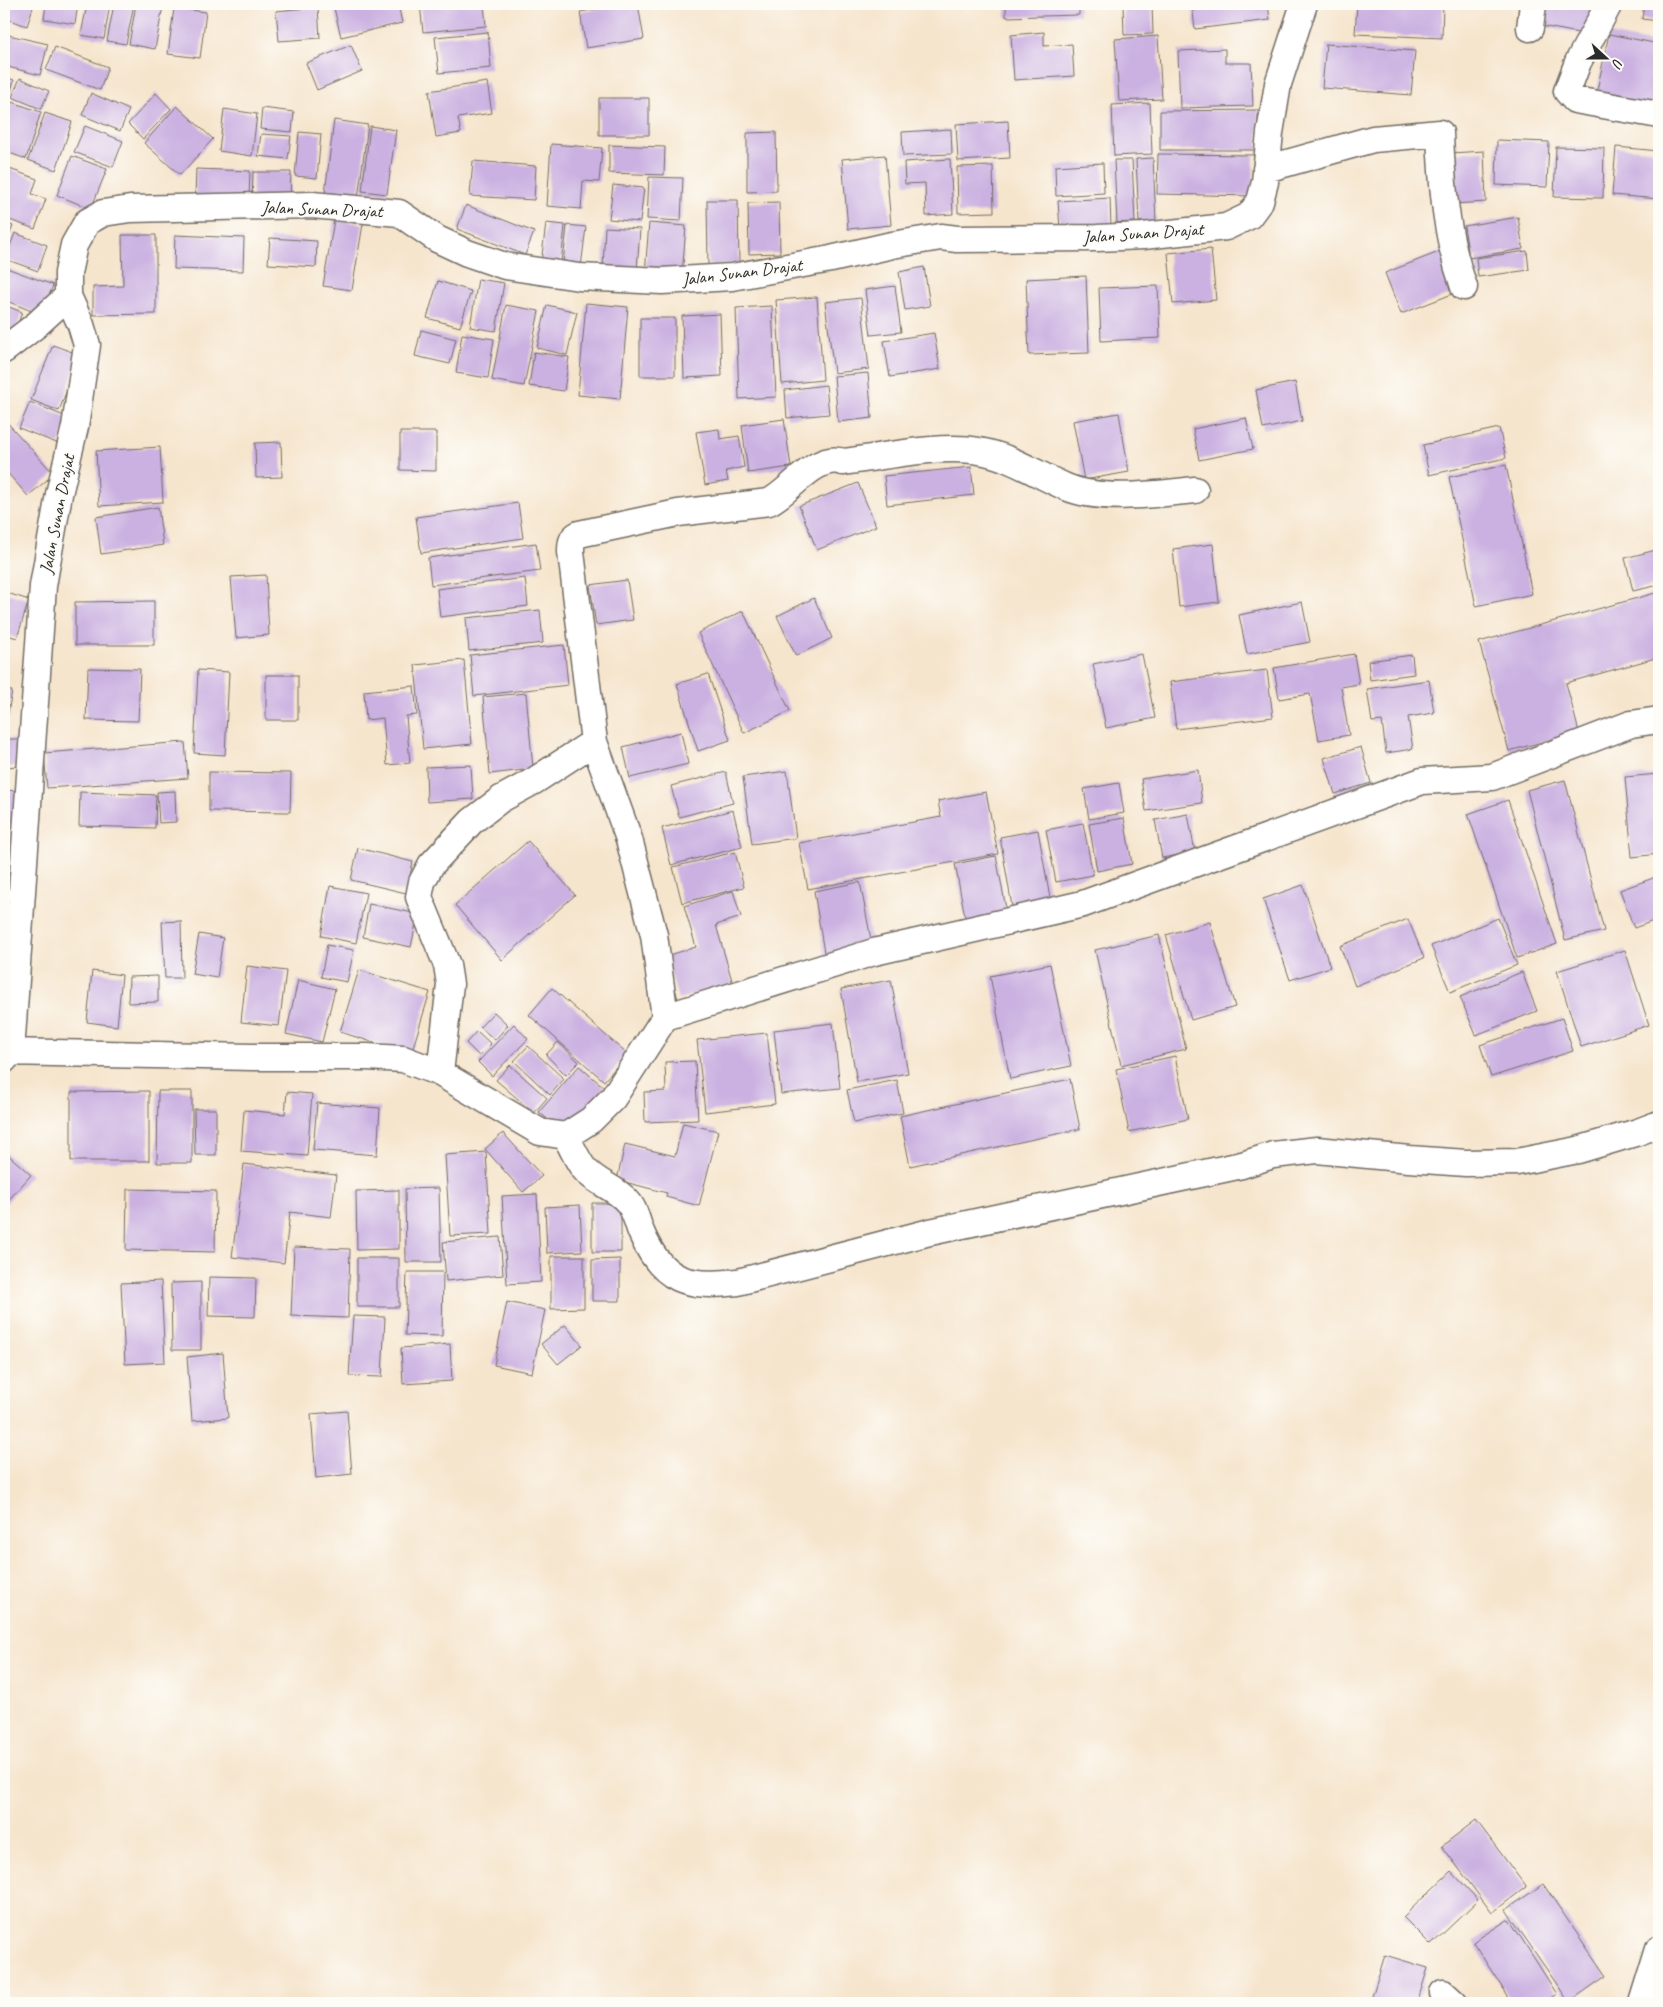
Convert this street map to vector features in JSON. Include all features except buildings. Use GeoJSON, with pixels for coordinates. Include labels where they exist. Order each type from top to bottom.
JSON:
{"type":"FeatureCollection","features":[{"type":"Feature","properties":{"kind":"street","name":"Jalan Sunan Drajat"},"geometry":{"type":"LineString","coordinates":[[6,1054],[43,586],[59,494],[75,427],[87,345],[68,296],[68,273],[74,245],[87,222],[103,213],[130,209],[312,205],[399,213],[437,239],[467,253],[505,266],[580,277],[662,281],[732,277],[831,259],[892,245],[941,238],[1097,238],[1143,236],[1226,227],[1249,216],[1260,201],[1278,84],[1304,4]]}},
{"type":"Feature","properties":{"kind":"street"},"geometry":{"type":"LineString","coordinates":[[1609,4],[1578,62],[1567,91],[1575,100],[1659,115]]}},
{"type":"Feature","properties":{"kind":"street"},"geometry":{"type":"LineString","coordinates":[[1266,170],[1373,139],[1440,133],[1447,227],[1456,266],[1464,287]]}},
{"type":"Feature","properties":{"kind":"street"},"geometry":{"type":"LineString","coordinates":[[4,350],[35,326],[68,296]]}},
{"type":"Feature","properties":{"kind":"street"},"geometry":{"type":"LineString","coordinates":[[665,1017],[654,935],[631,849],[594,742],[571,552],[573,537],[579,534],[678,513],[769,502],[779,497],[799,477],[832,461],[843,462],[931,450],[977,450],[999,455],[1067,488],[1085,494],[1138,495],[1194,490]]}},
{"type":"Feature","properties":{"kind":"street"},"geometry":{"type":"LineString","coordinates":[[6,1054],[254,1058],[367,1056],[403,1059],[440,1073],[540,1132],[566,1136],[591,1120],[613,1098],[665,1017],[874,952],[1083,904],[1422,781],[1492,777],[1632,724],[1659,720]]}},
{"type":"Feature","properties":{"kind":"street"},"geometry":{"type":"LineString","coordinates":[[440,1073],[450,984],[447,965],[419,897],[422,882],[432,864],[472,821],[501,799],[534,781],[594,742]]}},
{"type":"Feature","properties":{"kind":"street"},"geometry":{"type":"LineString","coordinates":[[566,1136],[582,1167],[628,1201],[635,1213],[652,1255],[664,1270],[689,1282],[711,1285],[738,1282],[930,1232],[1242,1165],[1293,1151],[1317,1150],[1466,1163],[1518,1162],[1578,1150],[1659,1124]]}},
{"type":"Feature","properties":{"kind":"street"},"geometry":{"type":"LineString","coordinates":[[1642,2003],[1659,1948]]}}]}
